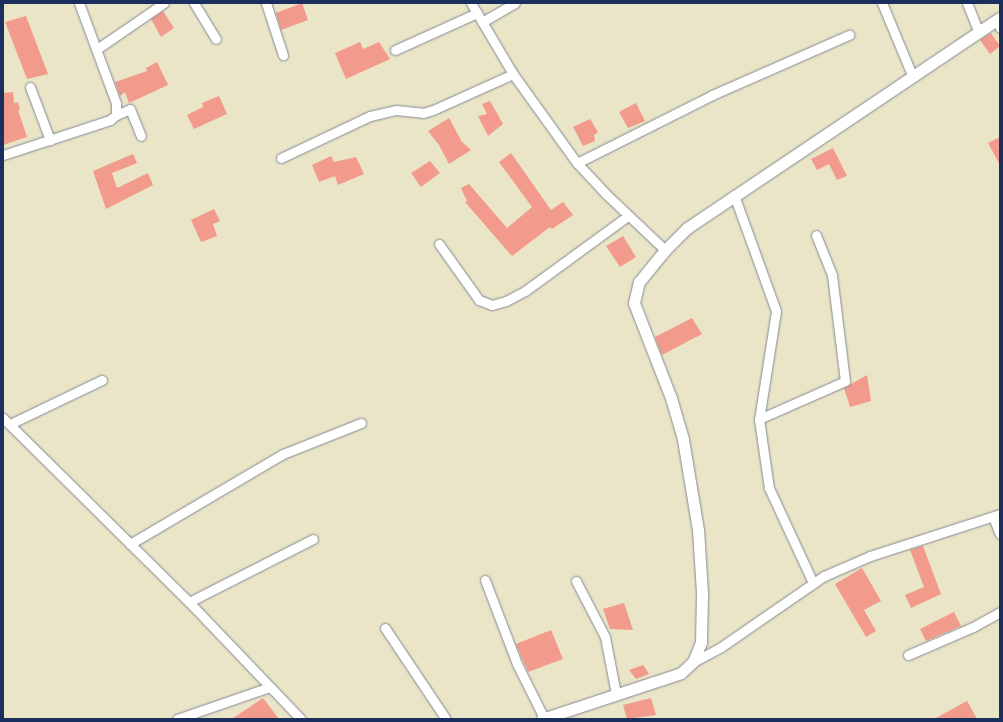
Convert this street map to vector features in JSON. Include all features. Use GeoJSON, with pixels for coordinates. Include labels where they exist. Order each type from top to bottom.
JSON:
{"type":"FeatureCollection","features":[{"type":"Feature","properties":{"kind":"street"},"geometry":{"type":"LineString","coordinates":[[79,3],[116,104],[116,115]]}},
{"type":"Feature","properties":{"kind":"street"},"geometry":{"type":"LineString","coordinates":[[97,49],[164,3]]}},
{"type":"Feature","properties":{"kind":"street"},"geometry":{"type":"LineString","coordinates":[[194,3],[216,39]]}},
{"type":"Feature","properties":{"kind":"street"},"geometry":{"type":"LineString","coordinates":[[266,3],[283,55]]}},
{"type":"Feature","properties":{"kind":"street"},"geometry":{"type":"LineString","coordinates":[[471,3],[513,74],[577,163],[628,216],[665,250]]}},
{"type":"Feature","properties":{"kind":"street"},"geometry":{"type":"LineString","coordinates":[[482,22],[514,3]]}},
{"type":"Feature","properties":{"kind":"street"},"geometry":{"type":"LineString","coordinates":[[882,3],[912,75]]}},
{"type":"Feature","properties":{"kind":"street"},"geometry":{"type":"LineString","coordinates":[[966,3],[979,32]]}},
{"type":"Feature","properties":{"kind":"street"},"geometry":{"type":"LineString","coordinates":[[395,50],[477,13]]}},
{"type":"Feature","properties":{"kind":"street"},"geometry":{"type":"LineString","coordinates":[[693,662],[701,642],[703,625],[698,530],[682,439],[671,398],[634,303],[639,282],[665,250],[687,228],[912,75],[979,32],[998,22]]}},
{"type":"Feature","properties":{"kind":"street"},"geometry":{"type":"LineString","coordinates":[[577,163],[712,95],[849,35]]}},
{"type":"Feature","properties":{"kind":"street"},"geometry":{"type":"LineString","coordinates":[[281,158],[370,116],[396,110],[423,113],[433,110],[513,74]]}},
{"type":"Feature","properties":{"kind":"street"},"geometry":{"type":"LineString","coordinates":[[30,86],[50,140]]}},
{"type":"Feature","properties":{"kind":"street"},"geometry":{"type":"LineString","coordinates":[[3,156],[110,120],[116,115],[130,109],[141,136]]}},
{"type":"Feature","properties":{"kind":"street"},"geometry":{"type":"LineString","coordinates":[[734,195],[776,311],[759,419],[769,488],[813,583]]}},
{"type":"Feature","properties":{"kind":"street"},"geometry":{"type":"LineString","coordinates":[[439,244],[479,300],[486,304],[497,304],[525,291],[628,216]]}},
{"type":"Feature","properties":{"kind":"street"},"geometry":{"type":"LineString","coordinates":[[759,419],[845,381],[832,275],[816,234]]}},
{"type":"Feature","properties":{"kind":"street"},"geometry":{"type":"LineString","coordinates":[[102,380],[6,421],[23,440],[189,602],[301,719]]}},
{"type":"Feature","properties":{"kind":"street"},"geometry":{"type":"LineString","coordinates":[[130,544],[283,454],[361,423]]}},
{"type":"Feature","properties":{"kind":"street"},"geometry":{"type":"LineString","coordinates":[[485,580],[517,664],[543,719],[681,673],[693,662],[721,647],[813,583],[870,556],[997,516],[1000,534]]}},
{"type":"Feature","properties":{"kind":"street"},"geometry":{"type":"LineString","coordinates":[[189,602],[313,539]]}},
{"type":"Feature","properties":{"kind":"street"},"geometry":{"type":"LineString","coordinates":[[576,581],[605,637],[616,694]]}},
{"type":"Feature","properties":{"kind":"street"},"geometry":{"type":"LineString","coordinates":[[908,655],[973,627],[1000,612]]}},
{"type":"Feature","properties":{"kind":"street"},"geometry":{"type":"LineString","coordinates":[[385,628],[446,719]]}},
{"type":"Feature","properties":{"kind":"street"},"geometry":{"type":"LineString","coordinates":[[177,719],[270,687]]}},
{"type":"Feature","properties":{"kind":"building"},"geometry":{"type":"Polygon","coordinates":[[[302,3],[308,20],[281,30],[276,13],[302,3]]]}},
{"type":"Feature","properties":{"kind":"building"},"geometry":{"type":"Polygon","coordinates":[[[163,11],[174,28],[161,37],[151,19],[163,11]]]}},
{"type":"Feature","properties":{"kind":"building"},"geometry":{"type":"Polygon","coordinates":[[[26,16],[48,74],[27,79],[5,22],[26,16]]]}},
{"type":"Feature","properties":{"kind":"building"},"geometry":{"type":"Polygon","coordinates":[[[991,33],[1000,46],[990,54],[980,40],[991,33]]]}},
{"type":"Feature","properties":{"kind":"building"},"geometry":{"type":"Polygon","coordinates":[[[360,42],[363,49],[379,42],[390,59],[346,79],[335,53],[360,42]]]}},
{"type":"Feature","properties":{"kind":"building"},"geometry":{"type":"Polygon","coordinates":[[[157,62],[168,85],[129,103],[125,92],[120,96],[115,82],[147,71],[146,68],[157,62]]]}},
{"type":"Feature","properties":{"kind":"building"},"geometry":{"type":"Polygon","coordinates":[[[13,92],[14,103],[18,102],[20,110],[18,110],[27,137],[3,145],[3,93],[13,92]]]}},
{"type":"Feature","properties":{"kind":"building"},"geometry":{"type":"Polygon","coordinates":[[[219,96],[227,114],[194,129],[187,115],[203,107],[202,103],[219,96]]]}},
{"type":"Feature","properties":{"kind":"building"},"geometry":{"type":"Polygon","coordinates":[[[490,101],[503,124],[488,136],[478,116],[487,114],[482,104],[490,101]]]}},
{"type":"Feature","properties":{"kind":"building"},"geometry":{"type":"Polygon","coordinates":[[[636,103],[645,121],[628,128],[619,112],[636,103]]]}},
{"type":"Feature","properties":{"kind":"building"},"geometry":{"type":"Polygon","coordinates":[[[449,118],[462,142],[471,150],[449,164],[439,145],[428,131],[449,118]]]}},
{"type":"Feature","properties":{"kind":"building"},"geometry":{"type":"Polygon","coordinates":[[[590,119],[598,132],[594,135],[595,141],[583,146],[573,127],[590,119]]]}},
{"type":"Feature","properties":{"kind":"building"},"geometry":{"type":"Polygon","coordinates":[[[1000,137],[1000,165],[988,143],[1000,137]]]}},
{"type":"Feature","properties":{"kind":"building"},"geometry":{"type":"Polygon","coordinates":[[[833,148],[847,176],[837,180],[829,164],[817,170],[811,159],[833,148]]]}},
{"type":"Feature","properties":{"kind":"building"},"geometry":{"type":"Polygon","coordinates":[[[511,153],[551,210],[563,202],[573,215],[552,229],[550,227],[512,256],[465,202],[467,201],[461,188],[469,184],[507,228],[532,207],[499,162],[511,153]]]}},
{"type":"Feature","properties":{"kind":"building"},"geometry":{"type":"Polygon","coordinates":[[[133,154],[137,163],[112,173],[117,188],[148,173],[153,185],[106,209],[93,171],[133,154]]]}},
{"type":"Feature","properties":{"kind":"building"},"geometry":{"type":"Polygon","coordinates":[[[331,156],[334,162],[356,157],[364,174],[338,185],[335,176],[319,182],[312,165],[331,156]]]}},
{"type":"Feature","properties":{"kind":"building"},"geometry":{"type":"Polygon","coordinates":[[[430,161],[440,173],[421,187],[411,173],[430,161]]]}},
{"type":"Feature","properties":{"kind":"building"},"geometry":{"type":"Polygon","coordinates":[[[214,209],[220,221],[213,224],[217,236],[201,242],[191,220],[214,209]]]}},
{"type":"Feature","properties":{"kind":"building"},"geometry":{"type":"Polygon","coordinates":[[[623,236],[636,257],[620,267],[606,246],[623,236]]]}},
{"type":"Feature","properties":{"kind":"building"},"geometry":{"type":"Polygon","coordinates":[[[692,318],[702,334],[662,355],[655,337],[692,318]]]}},
{"type":"Feature","properties":{"kind":"building"},"geometry":{"type":"Polygon","coordinates":[[[867,375],[871,401],[850,407],[844,388],[867,375]]]}},
{"type":"Feature","properties":{"kind":"building"},"geometry":{"type":"Polygon","coordinates":[[[923,546],[941,594],[911,608],[905,595],[924,587],[910,550],[923,546]]]}},
{"type":"Feature","properties":{"kind":"building"},"geometry":{"type":"Polygon","coordinates":[[[862,568],[881,601],[864,610],[876,631],[866,637],[835,584],[862,568]]]}},
{"type":"Feature","properties":{"kind":"building"},"geometry":{"type":"Polygon","coordinates":[[[624,603],[633,630],[610,629],[603,609],[624,603]]]}},
{"type":"Feature","properties":{"kind":"building"},"geometry":{"type":"Polygon","coordinates":[[[954,612],[961,626],[926,641],[920,629],[954,612]]]}},
{"type":"Feature","properties":{"kind":"building"},"geometry":{"type":"Polygon","coordinates":[[[551,630],[563,659],[528,672],[516,644],[551,630]]]}},
{"type":"Feature","properties":{"kind":"building"},"geometry":{"type":"Polygon","coordinates":[[[643,665],[649,674],[636,679],[629,670],[643,665]]]}},
{"type":"Feature","properties":{"kind":"building"},"geometry":{"type":"Polygon","coordinates":[[[263,698],[279,719],[232,719],[263,698]]]}},
{"type":"Feature","properties":{"kind":"building"},"geometry":{"type":"Polygon","coordinates":[[[651,698],[656,715],[627,719],[623,705],[651,698]]]}},
{"type":"Feature","properties":{"kind":"building"},"geometry":{"type":"Polygon","coordinates":[[[967,701],[977,719],[934,719],[967,701]]]}}]}
